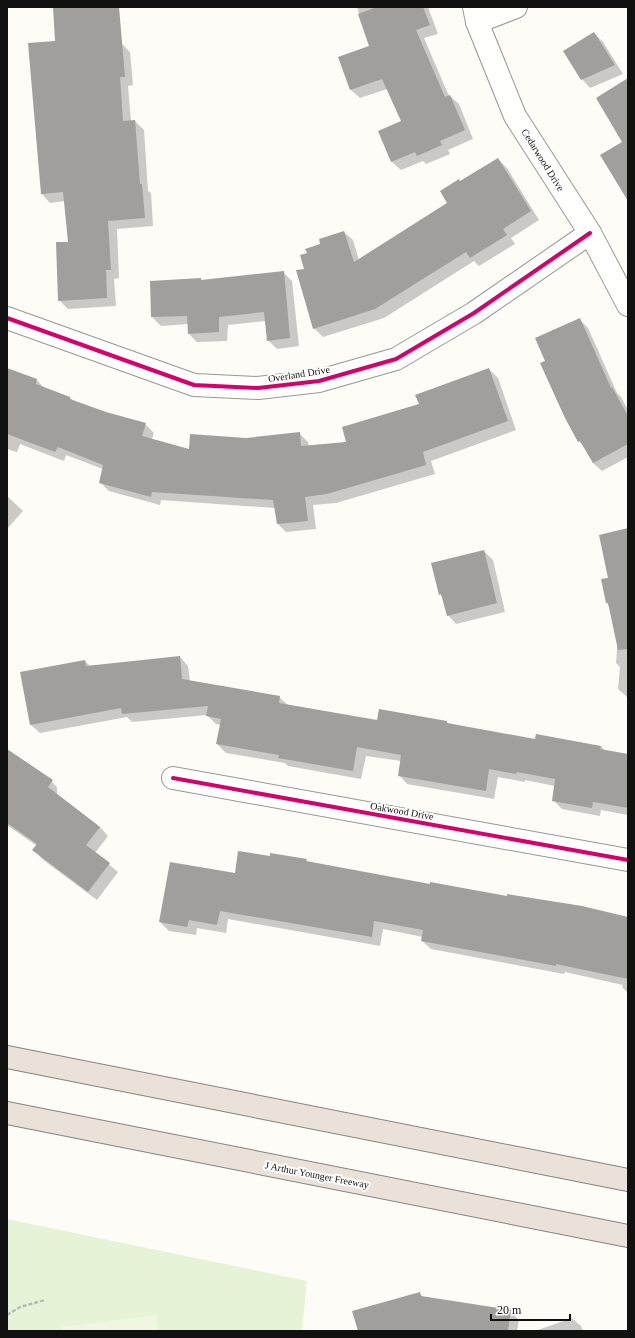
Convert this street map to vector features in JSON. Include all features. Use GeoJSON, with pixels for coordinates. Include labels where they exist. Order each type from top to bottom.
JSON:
{"type":"FeatureCollection","features":[{"type":"Feature","properties":{"kind":"highway"},"geometry":{"type":"LineString","coordinates":[[7,1057],[628,1180]]}},
{"type":"Feature","properties":{"kind":"highway","name":"J Arthur Younger Freeway"},"geometry":{"type":"LineString","coordinates":[[7,1113],[628,1236]]}},
{"type":"Feature","properties":{"kind":"highway"},"geometry":{"type":"LineString","coordinates":[[462,1147],[628,1165]]}},
{"type":"Feature","properties":{"kind":"street"},"geometry":{"type":"LineString","coordinates":[[475,14],[516,7]]}},
{"type":"Feature","properties":{"kind":"street","name":"Cedarwood Drive"},"geometry":{"type":"LineString","coordinates":[[475,14],[516,116],[590,233],[628,305]]}},
{"type":"Feature","properties":{"kind":"street","name":"Overland Drive"},"geometry":{"type":"LineString","coordinates":[[7,318],[194,385],[258,388],[319,381],[396,359],[474,313],[590,233]]}},
{"type":"Feature","properties":{"kind":"street","name":"Oakwood Drive"},"geometry":{"type":"LineString","coordinates":[[173,778],[628,860]]}},
{"type":"Feature","properties":{"kind":"path"},"geometry":{"type":"LineString","coordinates":[[7,1315],[20,1307],[45,1300]]}},
{"type":"Feature","properties":{"kind":"green space"},"geometry":{"type":"Polygon","coordinates":[[[7,1219],[307,1281],[302,1331],[7,1331],[7,1219]]]}},
{"type":"Feature","properties":{"kind":"green space"},"geometry":{"type":"Polygon","coordinates":[[[156,1315],[158,1331],[63,1331],[62,1327],[156,1315]]]}},
{"type":"Feature","properties":{"kind":"building"},"geometry":{"type":"Polygon","coordinates":[[[53,7],[119,7],[125,77],[120,77],[123,121],[135,120],[140,184],[142,184],[145,218],[108,221],[111,270],[106,270],[107,298],[58,301],[56,242],[68,242],[63,192],[41,194],[28,43],[55,41],[53,7]]]}},
{"type":"Feature","properties":{"kind":"building"},"geometry":{"type":"Polygon","coordinates":[[[377,7],[423,7],[430,25],[416,30],[445,97],[450,95],[465,130],[440,141],[442,145],[417,156],[415,152],[391,162],[378,131],[401,121],[382,79],[350,90],[338,57],[369,46],[358,14],[377,7]]]}},
{"type":"Feature","properties":{"kind":"building"},"geometry":{"type":"Polygon","coordinates":[[[594,32],[615,65],[581,80],[563,51],[594,32]]]}},
{"type":"Feature","properties":{"kind":"building"},"geometry":{"type":"Polygon","coordinates":[[[628,78],[628,201],[600,155],[622,142],[596,98],[628,78]]]}},
{"type":"Feature","properties":{"kind":"building"},"geometry":{"type":"Polygon","coordinates":[[[498,158],[531,211],[503,229],[507,235],[470,258],[466,252],[375,309],[313,329],[296,270],[304,269],[300,255],[307,253],[305,249],[320,244],[319,239],[344,231],[354,262],[447,203],[440,191],[498,158]]]}},
{"type":"Feature","properties":{"kind":"building"},"geometry":{"type":"Polygon","coordinates":[[[284,271],[290,338],[267,341],[264,312],[219,317],[219,332],[188,334],[187,316],[151,317],[150,281],[201,278],[201,280],[284,271]]]}},
{"type":"Feature","properties":{"kind":"building"},"geometry":{"type":"Polygon","coordinates":[[[580,318],[611,388],[612,387],[628,416],[628,444],[593,463],[580,441],[578,442],[565,418],[540,363],[545,361],[535,338],[580,318]]]}},
{"type":"Feature","properties":{"kind":"building"},"geometry":{"type":"Polygon","coordinates":[[[7,368],[37,379],[36,384],[70,397],[70,399],[106,412],[146,423],[142,436],[189,449],[190,434],[246,438],[300,432],[301,446],[346,442],[342,427],[419,404],[415,395],[489,368],[508,421],[423,452],[426,465],[327,494],[305,497],[308,521],[277,524],[273,500],[152,492],[151,497],[99,483],[103,465],[58,447],[55,452],[7,434],[7,368]]]}},
{"type":"Feature","properties":{"kind":"building"},"geometry":{"type":"Polygon","coordinates":[[[628,528],[628,649],[618,650],[608,603],[606,603],[601,579],[608,578],[599,535],[628,528]]]}},
{"type":"Feature","properties":{"kind":"building"},"geometry":{"type":"Polygon","coordinates":[[[484,550],[497,603],[447,616],[441,594],[439,595],[431,563],[484,550]]]}},
{"type":"Feature","properties":{"kind":"building"},"geometry":{"type":"Polygon","coordinates":[[[180,656],[182,679],[280,696],[279,703],[377,720],[379,709],[535,739],[536,734],[601,746],[600,749],[628,754],[628,808],[593,802],[592,808],[552,801],[555,779],[517,772],[516,774],[489,769],[486,791],[398,776],[401,755],[357,747],[353,771],[278,758],[279,755],[216,744],[221,719],[206,716],[208,706],[122,714],[121,708],[30,725],[20,672],[85,660],[86,666],[180,656]]]}},
{"type":"Feature","properties":{"kind":"building"},"geometry":{"type":"Polygon","coordinates":[[[7,749],[53,780],[48,787],[100,827],[86,845],[110,863],[88,892],[32,850],[37,844],[7,823],[7,749]]]}},
{"type":"Feature","properties":{"kind":"building"},"geometry":{"type":"Polygon","coordinates":[[[238,851],[270,856],[270,853],[307,859],[306,861],[430,884],[430,882],[507,896],[507,894],[582,906],[628,917],[628,979],[556,964],[556,966],[421,941],[423,930],[374,921],[372,937],[220,911],[217,925],[189,920],[187,927],[159,922],[170,862],[235,873],[238,851]]]}},
{"type":"Feature","properties":{"kind":"building"},"geometry":{"type":"Polygon","coordinates":[[[420,1292],[421,1296],[511,1310],[508,1331],[358,1331],[352,1311],[420,1292]]]}},
{"type":"Feature","properties":{"kind":"cycle path"},"geometry":{"type":"LineString","coordinates":[[7,318],[194,385],[258,388],[319,381],[396,359],[474,313],[590,233]]}},
{"type":"Feature","properties":{"kind":"cycle path"},"geometry":{"type":"LineString","coordinates":[[173,778],[628,860]]}}]}
